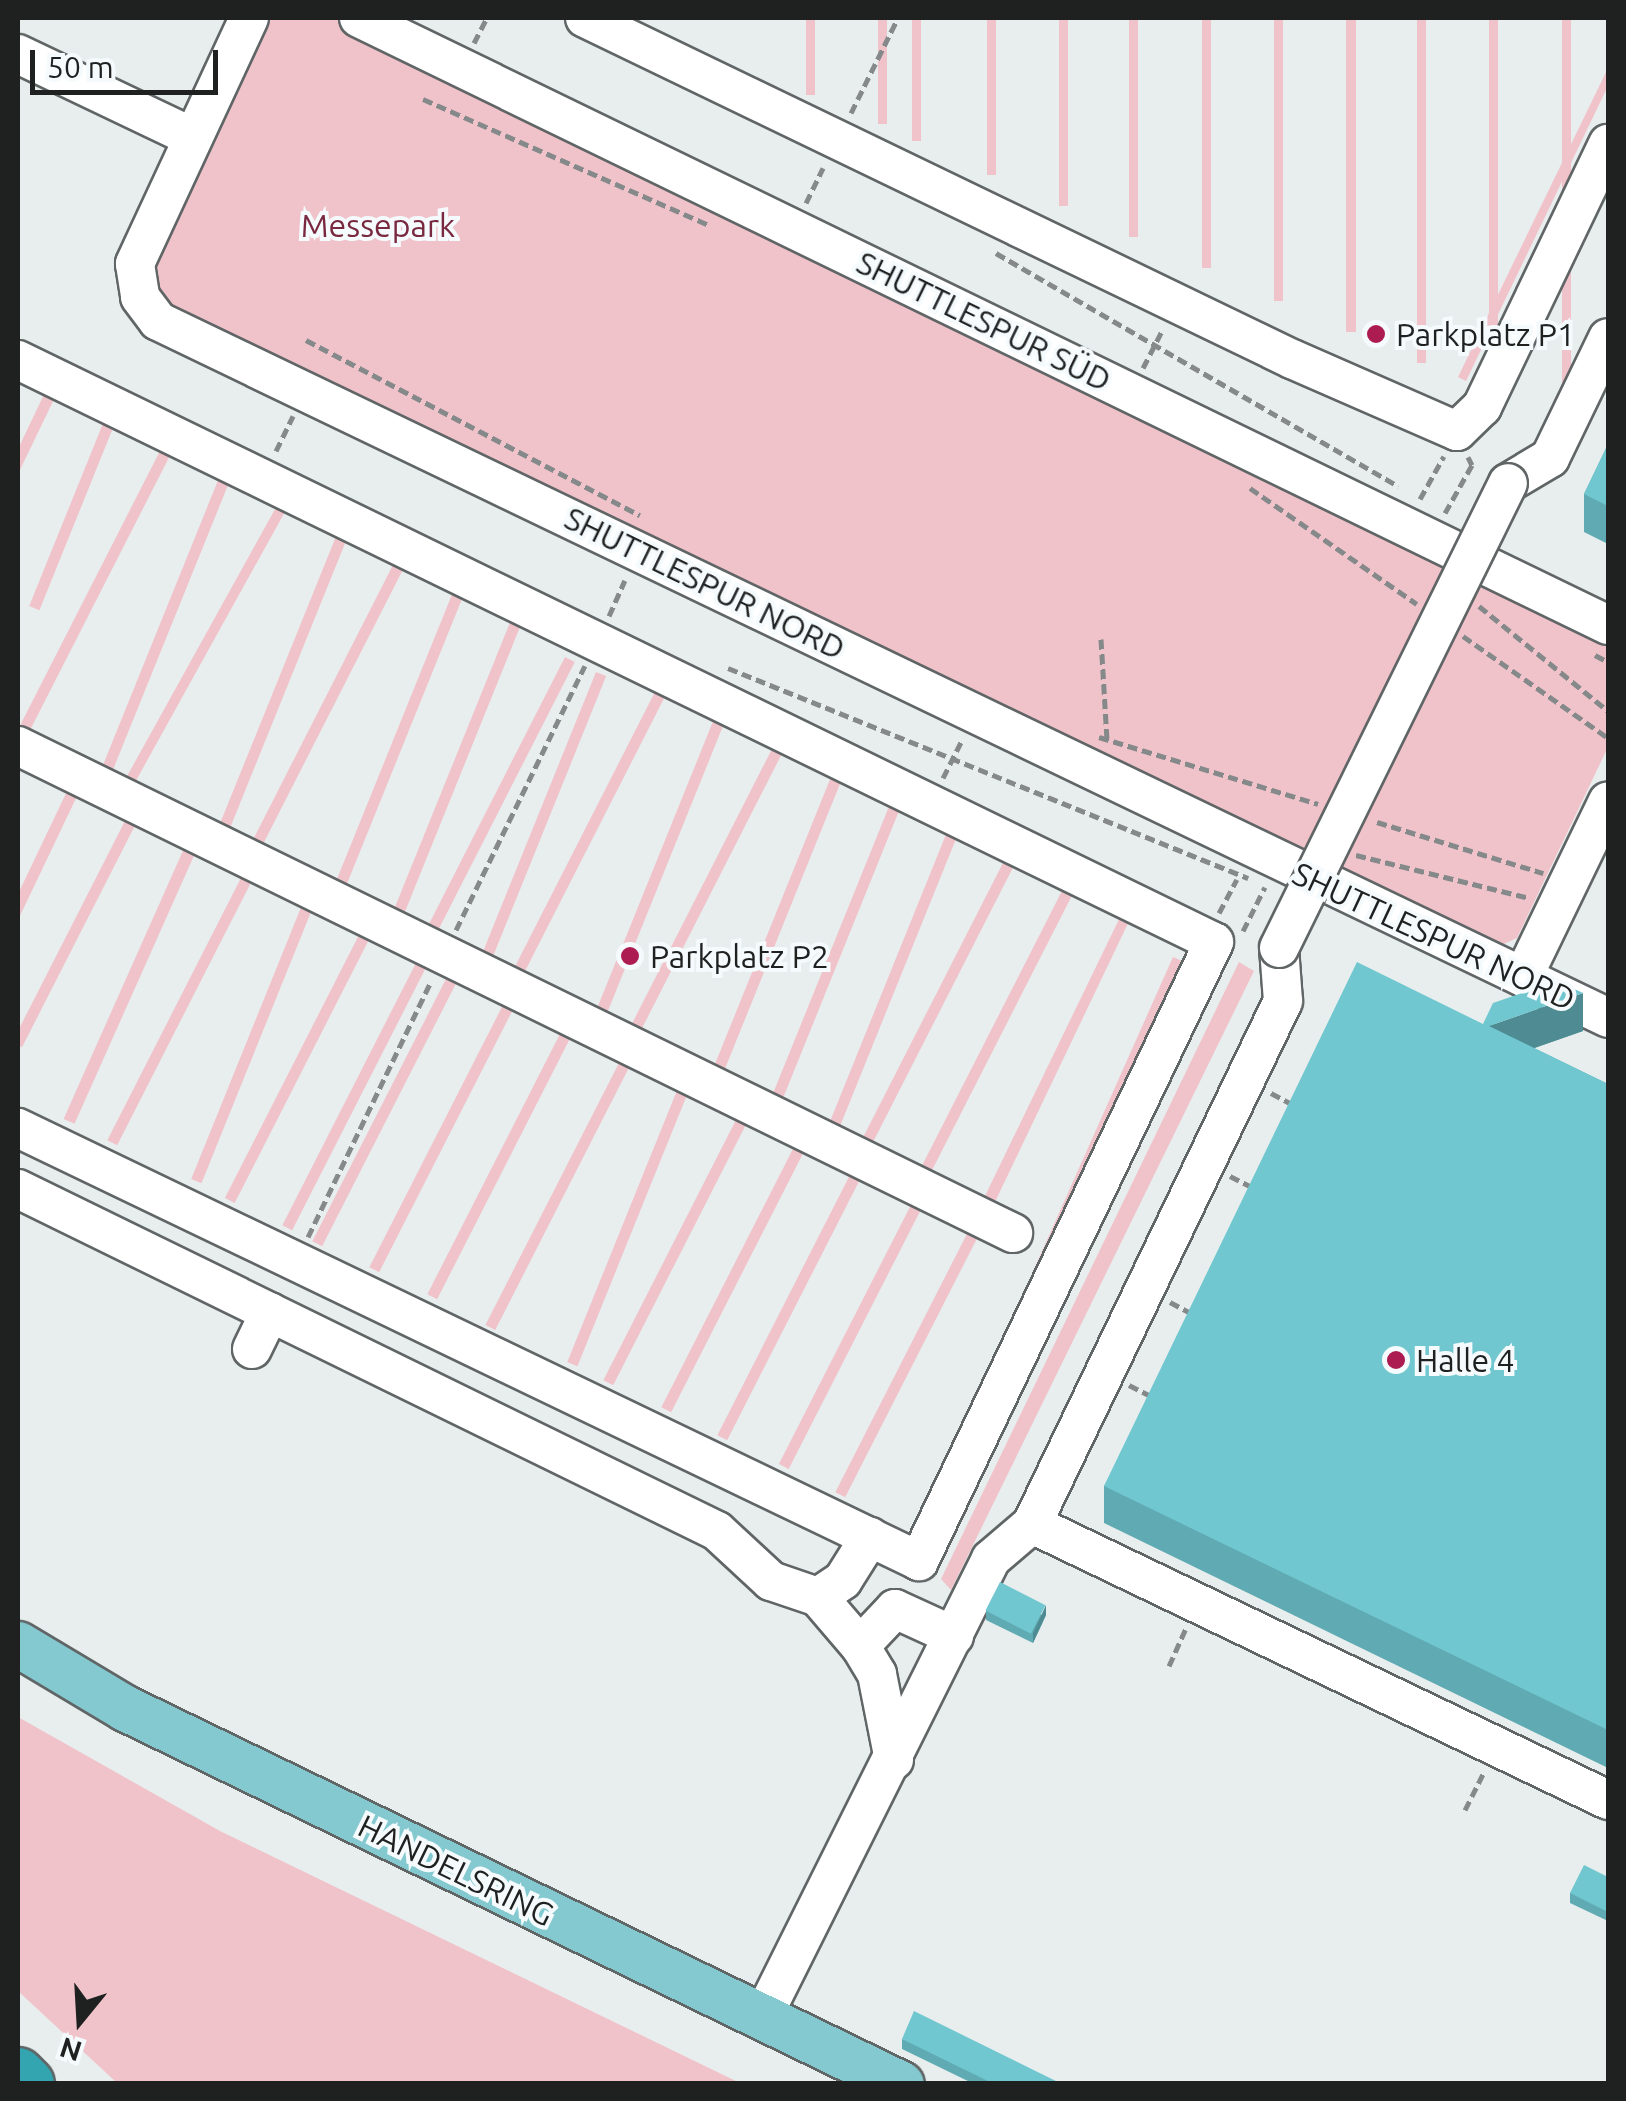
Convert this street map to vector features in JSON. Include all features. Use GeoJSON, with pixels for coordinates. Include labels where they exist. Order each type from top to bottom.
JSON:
{"type":"FeatureCollection","features":[{"type":"Feature","properties":{"kind":"highway"},"geometry":{"type":"LineString","coordinates":[[18,2074],[28,2084]]}},
{"type":"Feature","properties":{"kind":"main road","name":"HANDELSRING"},"geometry":{"type":"LineString","coordinates":[[18,1644],[125,1708],[900,2084]]}},
{"type":"Feature","properties":{"kind":"street"},"geometry":{"type":"LineString","coordinates":[[18,54],[192,138],[249,18]]}},
{"type":"Feature","properties":{"kind":"street","name":"SHUTTLESPUR SÜD"},"geometry":{"type":"LineString","coordinates":[[359,18],[1130,393],[1439,526],[1608,625]]}},
{"type":"Feature","properties":{"kind":"street"},"geometry":{"type":"LineString","coordinates":[[586,18],[1175,303],[1458,431],[1482,407],[1608,144]]}},
{"type":"Feature","properties":{"kind":"street","name":"SHUTTLESPUR NORD"},"geometry":{"type":"LineString","coordinates":[[192,138],[135,264],[140,297],[158,321],[1108,779],[1249,866],[1523,976],[1608,1018]]}},
{"type":"Feature","properties":{"kind":"street"},"geometry":{"type":"LineString","coordinates":[[762,2018],[894,1760],[990,1559],[1032,1524],[1282,1001],[1280,948],[1508,483],[1550,458],[1608,338]]}},
{"type":"Feature","properties":{"kind":"street"},"geometry":{"type":"LineString","coordinates":[[18,360],[1214,942],[919,1561],[18,1128]]}},
{"type":"Feature","properties":{"kind":"street"},"geometry":{"type":"LineString","coordinates":[[18,746],[1013,1233]]}},
{"type":"Feature","properties":{"kind":"street"},"geometry":{"type":"LineString","coordinates":[[1523,976],[1608,801]]}},
{"type":"Feature","properties":{"kind":"street"},"geometry":{"type":"LineString","coordinates":[[18,1189],[717,1531],[765,1593],[818,1596],[844,1580],[870,1537]]}},
{"type":"Feature","properties":{"kind":"street"},"geometry":{"type":"LineString","coordinates":[[252,1349],[270,1312]]}},
{"type":"Feature","properties":{"kind":"street"},"geometry":{"type":"LineString","coordinates":[[1032,1524],[1608,1800]]}},
{"type":"Feature","properties":{"kind":"street"},"geometry":{"type":"LineString","coordinates":[[818,1596],[860,1646],[877,1674],[894,1760]]}},
{"type":"Feature","properties":{"kind":"street"},"geometry":{"type":"LineString","coordinates":[[860,1646],[895,1609],[959,1625]]}},
{"type":"Feature","properties":{"kind":"path"},"geometry":{"type":"LineString","coordinates":[[793,228],[898,18]]}},
{"type":"Feature","properties":{"kind":"path"},"geometry":{"type":"LineString","coordinates":[[990,250],[1420,498],[1439,526],[1472,465]]}},
{"type":"Feature","properties":{"kind":"path"},"geometry":{"type":"LineString","coordinates":[[1130,393],[1175,303]]}},
{"type":"Feature","properties":{"kind":"path"},"geometry":{"type":"LineString","coordinates":[[262,479],[305,390]]}},
{"type":"Feature","properties":{"kind":"path"},"geometry":{"type":"LineString","coordinates":[[1420,498],[1431,478]]}},
{"type":"Feature","properties":{"kind":"path"},"geometry":{"type":"LineString","coordinates":[[597,642],[639,550]]}},
{"type":"Feature","properties":{"kind":"path"},"geometry":{"type":"LineString","coordinates":[[1476,604],[1608,711]]}},
{"type":"Feature","properties":{"kind":"path"},"geometry":{"type":"LineString","coordinates":[[1101,639],[1108,779]]}},
{"type":"Feature","properties":{"kind":"path"},"geometry":{"type":"LineString","coordinates":[[713,662],[951,761],[1249,866],[1229,894]]}},
{"type":"Feature","properties":{"kind":"path"},"geometry":{"type":"LineString","coordinates":[[930,804],[975,714]]}},
{"type":"Feature","properties":{"kind":"path"},"geometry":{"type":"LineString","coordinates":[[1347,853],[1558,905]]}},
{"type":"Feature","properties":{"kind":"path"},"geometry":{"type":"LineString","coordinates":[[1244,930],[1262,893]]}},
{"type":"Feature","properties":{"kind":"green space","name":"Messepark"},"geometry":{"type":"Polygon","coordinates":[[[266,18],[338,18],[1608,634],[1608,747],[1517,938],[1493,949],[160,305],[148,259],[266,18]]]}},
{"type":"Feature","properties":{"kind":"green space"},"geometry":{"type":"Polygon","coordinates":[[[806,18],[815,18],[815,95],[806,95],[806,18]]]}},
{"type":"Feature","properties":{"kind":"green space"},"geometry":{"type":"Polygon","coordinates":[[[878,18],[887,18],[887,124],[878,124],[878,18]]]}},
{"type":"Feature","properties":{"kind":"green space"},"geometry":{"type":"Polygon","coordinates":[[[912,18],[921,18],[921,141],[912,141],[912,18]]]}},
{"type":"Feature","properties":{"kind":"green space"},"geometry":{"type":"Polygon","coordinates":[[[987,18],[996,18],[996,175],[987,175],[987,18]]]}},
{"type":"Feature","properties":{"kind":"green space"},"geometry":{"type":"Polygon","coordinates":[[[1059,18],[1068,18],[1068,206],[1059,206],[1059,18]]]}},
{"type":"Feature","properties":{"kind":"green space"},"geometry":{"type":"Polygon","coordinates":[[[1129,18],[1138,18],[1138,237],[1129,237],[1129,18]]]}},
{"type":"Feature","properties":{"kind":"green space"},"geometry":{"type":"Polygon","coordinates":[[[1202,18],[1211,18],[1211,268],[1202,268],[1202,18]]]}},
{"type":"Feature","properties":{"kind":"green space"},"geometry":{"type":"Polygon","coordinates":[[[1274,18],[1283,18],[1283,301],[1274,301],[1274,18]]]}},
{"type":"Feature","properties":{"kind":"green space"},"geometry":{"type":"Polygon","coordinates":[[[1346,18],[1356,18],[1356,332],[1346,332],[1346,18]]]}},
{"type":"Feature","properties":{"kind":"green space"},"geometry":{"type":"Polygon","coordinates":[[[1417,18],[1426,18],[1426,363],[1417,363],[1417,18]]]}},
{"type":"Feature","properties":{"kind":"green space"},"geometry":{"type":"Polygon","coordinates":[[[1489,18],[1498,18],[1498,395],[1489,395],[1489,18]]]}},
{"type":"Feature","properties":{"kind":"green space"},"geometry":{"type":"Polygon","coordinates":[[[1562,18],[1571,18],[1571,389],[1562,389],[1562,18]]]}},
{"type":"Feature","properties":{"kind":"green space"},"geometry":{"type":"Polygon","coordinates":[[[1608,68],[1608,86],[1466,381],[1458,377],[1608,68]]]}},
{"type":"Feature","properties":{"kind":"green space"},"geometry":{"type":"Polygon","coordinates":[[[48,386],[58,391],[18,474],[18,449],[48,386]]]}},
{"type":"Feature","properties":{"kind":"green space"},"geometry":{"type":"Polygon","coordinates":[[[106,416],[116,420],[39,610],[29,606],[106,416]]]}},
{"type":"Feature","properties":{"kind":"green space"},"geometry":{"type":"Polygon","coordinates":[[[163,445],[173,450],[28,733],[19,728],[163,445]]]}},
{"type":"Feature","properties":{"kind":"green space"},"geometry":{"type":"Polygon","coordinates":[[[221,473],[231,477],[112,772],[102,768],[221,473]]]}},
{"type":"Feature","properties":{"kind":"green space"},"geometry":{"type":"Polygon","coordinates":[[[279,502],[288,507],[134,785],[125,780],[279,502]]]}},
{"type":"Feature","properties":{"kind":"green space"},"geometry":{"type":"Polygon","coordinates":[[[339,529],[349,533],[230,828],[220,824],[339,529]]]}},
{"type":"Feature","properties":{"kind":"green space"},"geometry":{"type":"Polygon","coordinates":[[[396,559],[406,564],[261,847],[252,842],[396,559]]]}},
{"type":"Feature","properties":{"kind":"green space"},"geometry":{"type":"Polygon","coordinates":[[[455,587],[465,591],[346,886],[336,882],[455,587]]]}},
{"type":"Feature","properties":{"kind":"green space"},"geometry":{"type":"Polygon","coordinates":[[[513,615],[523,619],[404,914],[394,910],[513,615]]]}},
{"type":"Feature","properties":{"kind":"green space"},"geometry":{"type":"Polygon","coordinates":[[[565,657],[575,662],[438,930],[428,925],[565,657]]]}},
{"type":"Feature","properties":{"kind":"green space"},"geometry":{"type":"Polygon","coordinates":[[[596,672],[606,676],[493,955],[483,951],[596,672]]]}},
{"type":"Feature","properties":{"kind":"green space"},"geometry":{"type":"Polygon","coordinates":[[[659,684],[669,689],[524,972],[515,967],[659,684]]]}},
{"type":"Feature","properties":{"kind":"green space"},"geometry":{"type":"Polygon","coordinates":[[[716,714],[726,718],[607,1013],[597,1009],[716,714]]]}},
{"type":"Feature","properties":{"kind":"green space"},"geometry":{"type":"Polygon","coordinates":[[[775,743],[785,748],[640,1031],[631,1026],[775,743]]]}},
{"type":"Feature","properties":{"kind":"green space"},"geometry":{"type":"Polygon","coordinates":[[[833,772],[843,776],[724,1071],[714,1067],[833,772]]]}},
{"type":"Feature","properties":{"kind":"green space"},"geometry":{"type":"Polygon","coordinates":[[[69,787],[79,792],[18,920],[18,894],[69,787]]]}},
{"type":"Feature","properties":{"kind":"green space"},"geometry":{"type":"Polygon","coordinates":[[[892,799],[902,803],[783,1098],[773,1094],[892,799]]]}},
{"type":"Feature","properties":{"kind":"green space"},"geometry":{"type":"Polygon","coordinates":[[[128,815],[138,820],[22,1047],[18,1045],[18,1031],[128,815]]]}},
{"type":"Feature","properties":{"kind":"green space"},"geometry":{"type":"Polygon","coordinates":[[[949,827],[959,831],[840,1126],[830,1122],[949,827]]]}},
{"type":"Feature","properties":{"kind":"green space"},"geometry":{"type":"Polygon","coordinates":[[[186,844],[197,849],[75,1124],[64,1119],[186,844]]]}},
{"type":"Feature","properties":{"kind":"green space"},"geometry":{"type":"Polygon","coordinates":[[[1007,855],[1017,860],[872,1143],[863,1138],[1007,855]]]}},
{"type":"Feature","properties":{"kind":"green space"},"geometry":{"type":"Polygon","coordinates":[[[244,872],[254,877],[117,1145],[107,1140],[244,872]]]}},
{"type":"Feature","properties":{"kind":"green space"},"geometry":{"type":"Polygon","coordinates":[[[1066,883],[1076,888],[931,1172],[921,1167],[1066,883]]]}},
{"type":"Feature","properties":{"kind":"green space"},"geometry":{"type":"Polygon","coordinates":[[[304,900],[314,904],[201,1183],[191,1179],[304,900]]]}},
{"type":"Feature","properties":{"kind":"green space"},"geometry":{"type":"Polygon","coordinates":[[[1123,911],[1132,915],[995,1202],[984,1198],[1123,911]]]}},
{"type":"Feature","properties":{"kind":"green space"},"geometry":{"type":"Polygon","coordinates":[[[362,929],[372,934],[235,1203],[225,1198],[362,929]]]}},
{"type":"Feature","properties":{"kind":"green space"},"geometry":{"type":"Polygon","coordinates":[[[419,957],[429,962],[292,1230],[282,1225],[419,957]]]}},
{"type":"Feature","properties":{"kind":"green space"},"geometry":{"type":"Polygon","coordinates":[[[1173,957],[1182,961],[929,1530],[920,1526],[1173,957]]]}},
{"type":"Feature","properties":{"kind":"green space"},"geometry":{"type":"Polygon","coordinates":[[[1239,962],[1254,971],[951,1590],[941,1579],[1239,962]]]}},
{"type":"Feature","properties":{"kind":"green space"},"geometry":{"type":"Polygon","coordinates":[[[449,973],[459,978],[322,1246],[312,1241],[449,973]]]}},
{"type":"Feature","properties":{"kind":"green space"},"geometry":{"type":"Polygon","coordinates":[[[506,999],[516,1004],[379,1272],[369,1267],[506,999]]]}},
{"type":"Feature","properties":{"kind":"green space"},"geometry":{"type":"Polygon","coordinates":[[[564,1026],[574,1031],[437,1299],[427,1294],[564,1026]]]}},
{"type":"Feature","properties":{"kind":"green space"},"geometry":{"type":"Polygon","coordinates":[[[623,1055],[633,1060],[495,1330],[485,1325],[623,1055]]]}},
{"type":"Feature","properties":{"kind":"green space"},"geometry":{"type":"Polygon","coordinates":[[[680,1083],[690,1087],[577,1366],[567,1362],[680,1083]]]}},
{"type":"Feature","properties":{"kind":"green space"},"geometry":{"type":"Polygon","coordinates":[[[740,1112],[750,1117],[613,1385],[603,1380],[740,1112]]]}},
{"type":"Feature","properties":{"kind":"green space"},"geometry":{"type":"Polygon","coordinates":[[[798,1139],[808,1144],[671,1412],[661,1407],[798,1139]]]}},
{"type":"Feature","properties":{"kind":"green space"},"geometry":{"type":"Polygon","coordinates":[[[854,1167],[864,1172],[727,1440],[717,1435],[854,1167]]]}},
{"type":"Feature","properties":{"kind":"green space"},"geometry":{"type":"Polygon","coordinates":[[[916,1195],[926,1200],[789,1469],[779,1464],[916,1195]]]}},
{"type":"Feature","properties":{"kind":"green space"},"geometry":{"type":"Polygon","coordinates":[[[972,1224],[982,1229],[845,1497],[835,1492],[972,1224]]]}},
{"type":"Feature","properties":{"kind":"green space"},"geometry":{"type":"Polygon","coordinates":[[[18,1717],[220,1831],[740,2083],[117,2083],[18,1991],[18,1717]]]}},
{"type":"Feature","properties":{"kind":"building"},"geometry":{"type":"Polygon","coordinates":[[[1608,444],[1608,506],[1584,494],[1608,444]]]}},
{"type":"Feature","properties":{"kind":"building","name":"Halle 4"},"geometry":{"type":"Polygon","coordinates":[[[1357,962],[1483,1024],[1493,1003],[1557,981],[1583,993],[1489,1026],[1608,1084],[1608,1730],[1104,1486],[1357,962]]]}},
{"type":"Feature","properties":{"kind":"building"},"geometry":{"type":"Polygon","coordinates":[[[1000,1582],[1045,1605],[1031,1634],[985,1611],[1000,1582]]]}},
{"type":"Feature","properties":{"kind":"building"},"geometry":{"type":"Polygon","coordinates":[[[1584,1865],[1608,1877],[1608,1912],[1570,1893],[1584,1865]]]}},
{"type":"Feature","properties":{"kind":"building"},"geometry":{"type":"Polygon","coordinates":[[[914,2011],[1062,2084],[994,2084],[902,2039],[914,2011]]]}},
{"type":"Feature","properties":{"kind":"place","name":"Parkplatz P1"},"geometry":{"type":"Point","coordinates":[1376,334]}},
{"type":"Feature","properties":{"kind":"place","name":"Parkplatz P2"},"geometry":{"type":"Point","coordinates":[630,956]}},
{"type":"Feature","properties":{"kind":"place","name":"Halle 4"},"geometry":{"type":"Point","coordinates":[1396,1360]}}]}
